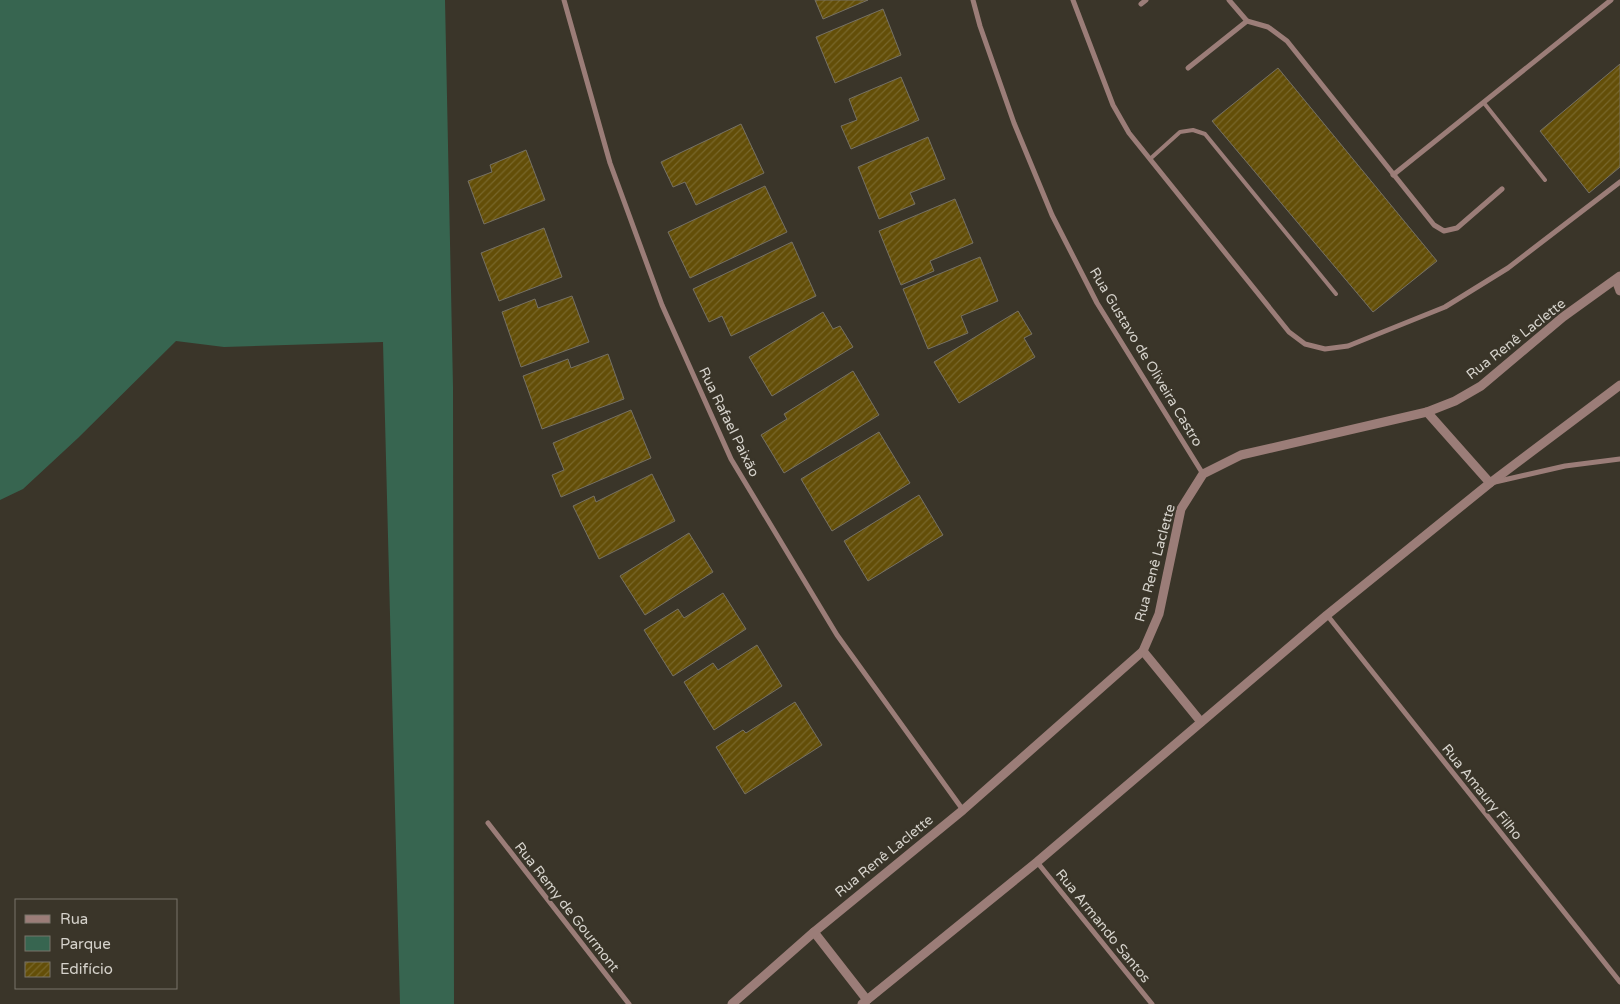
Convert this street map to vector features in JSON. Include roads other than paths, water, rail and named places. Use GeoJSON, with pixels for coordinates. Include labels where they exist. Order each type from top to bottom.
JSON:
{"type":"FeatureCollection","features":[{"type":"Feature","properties":{"kind":"street","name":"Rua Rafael Paixão"},"geometry":{"type":"LineString","coordinates":[[564,0],[610,163],[662,305],[731,459],[837,635],[963,810]]}},
{"type":"Feature","properties":{"kind":"street","name":"Rua Gustavo de Oliveira Castro"},"geometry":{"type":"LineString","coordinates":[[973,0],[980,26],[1014,123],[1052,215],[1097,303],[1202,474]]}},
{"type":"Feature","properties":{"kind":"street"},"geometry":{"type":"LineString","coordinates":[[1073,0],[1113,104],[1130,134],[1289,332],[1304,344],[1325,349],[1348,346],[1445,307],[1508,268],[1620,182]]}},
{"type":"Feature","properties":{"kind":"street"},"geometry":{"type":"LineString","coordinates":[[1229,0],[1246,21],[1268,27],[1286,41],[1434,226],[1444,231],[1457,228],[1502,189]]}},
{"type":"Feature","properties":{"kind":"street"},"geometry":{"type":"LineString","coordinates":[[1393,175],[1611,0]]}},
{"type":"Feature","properties":{"kind":"street"},"geometry":{"type":"LineString","coordinates":[[1188,68],[1246,21]]}},
{"type":"Feature","properties":{"kind":"street","name":"Rua Renê Laclette"},"geometry":{"type":"LineString","coordinates":[[732,1004],[814,932],[963,810],[1143,651],[1159,614],[1181,508],[1202,474],[1240,455],[1427,412],[1455,401],[1481,386],[1563,318],[1618,278]]}},
{"type":"Feature","properties":{"kind":"street"},"geometry":{"type":"LineString","coordinates":[[1618,278],[1620,291]]}},
{"type":"Feature","properties":{"kind":"street"},"geometry":{"type":"LineString","coordinates":[[814,932],[865,1002],[1037,862],[1327,615],[1490,483],[1620,386]]}},
{"type":"Feature","properties":{"kind":"street"},"geometry":{"type":"LineString","coordinates":[[1427,412],[1490,483]]}},
{"type":"Feature","properties":{"kind":"street"},"geometry":{"type":"LineString","coordinates":[[1490,483],[1566,466],[1620,459]]}},
{"type":"Feature","properties":{"kind":"street","name":"Rua Amaury Filho"},"geometry":{"type":"LineString","coordinates":[[1327,615],[1620,982]]}},
{"type":"Feature","properties":{"kind":"street"},"geometry":{"type":"LineString","coordinates":[[1143,651],[1201,722]]}},
{"type":"Feature","properties":{"kind":"street","name":"Rua Remy de Gourmont"},"geometry":{"type":"LineString","coordinates":[[488,823],[629,1004]]}},
{"type":"Feature","properties":{"kind":"street","name":"Rua Armando Santos"},"geometry":{"type":"LineString","coordinates":[[1037,862],[1152,1004]]}},
{"type":"Feature","properties":{"kind":"lane"},"geometry":{"type":"LineString","coordinates":[[1484,103],[1545,180]]}},
{"type":"Feature","properties":{"kind":"lane"},"geometry":{"type":"LineString","coordinates":[[1150,159],[1180,132],[1193,130],[1205,134],[1336,294]]}}]}
